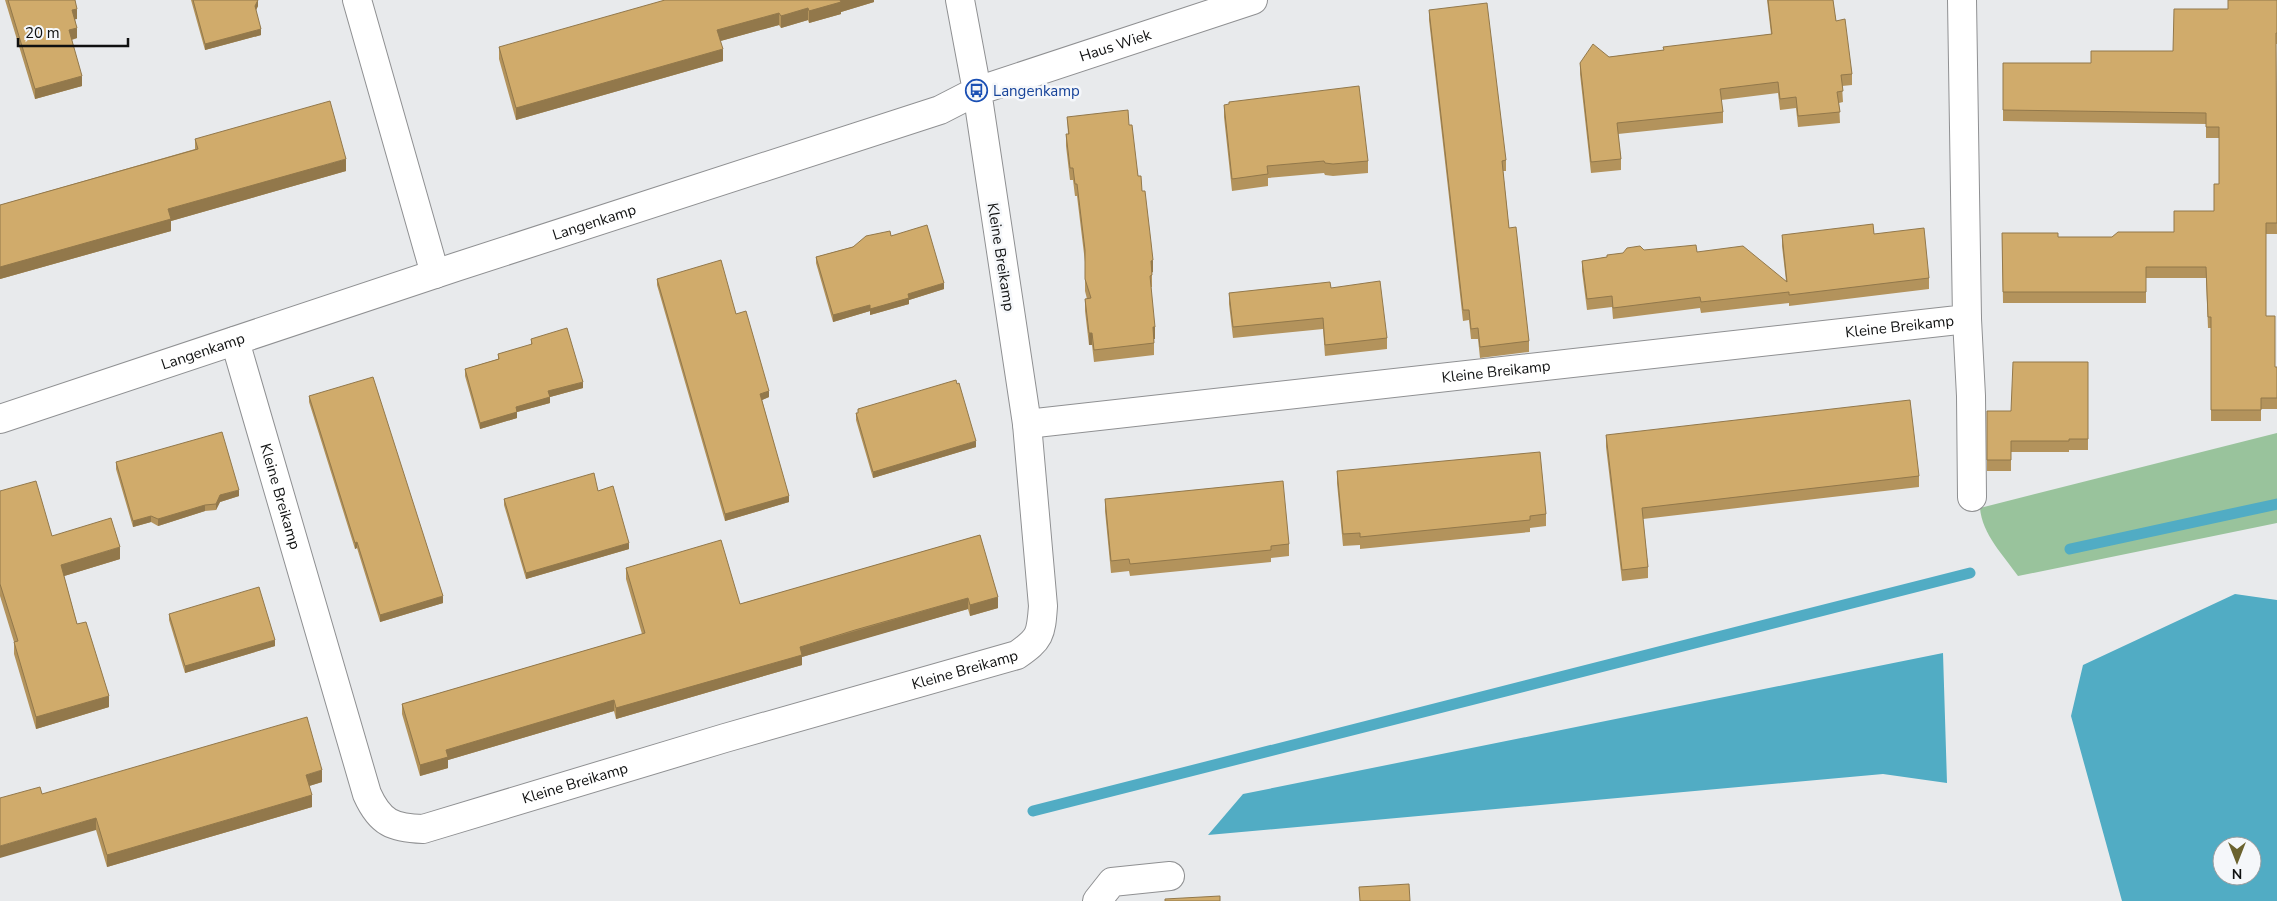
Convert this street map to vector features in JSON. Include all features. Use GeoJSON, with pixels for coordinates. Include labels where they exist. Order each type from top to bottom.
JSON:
{"type":"FeatureCollection","features":[{"type":"Feature","properties":{"kind":"street"},"geometry":{"type":"LineString","coordinates":[[357,0],[435,274]]}},
{"type":"Feature","properties":{"kind":"street"},"geometry":{"type":"LineString","coordinates":[[960,0],[977,91]]}},
{"type":"Feature","properties":{"kind":"street","name":"Haus Wiek"},"geometry":{"type":"LineString","coordinates":[[977,91],[1253,0]]}},
{"type":"Feature","properties":{"kind":"street","name":"Kleine Breikamp"},"geometry":{"type":"LineString","coordinates":[[1962,0],[1972,497]]}},
{"type":"Feature","properties":{"kind":"street","name":"Langenkamp"},"geometry":{"type":"LineString","coordinates":[[0,419],[435,274],[940,110],[977,91]]}},
{"type":"Feature","properties":{"kind":"street","name":"Kleine Breikamp"},"geometry":{"type":"LineString","coordinates":[[235,341],[368,794],[375,810],[389,824],[406,828],[424,829],[716,741],[1017,655],[1036,642],[1042,625],[1043,606],[1027,424],[977,91]]}},
{"type":"Feature","properties":{"kind":"street","name":"Kleine Breikamp"},"geometry":{"type":"LineString","coordinates":[[1027,424],[1967,318]]}},
{"type":"Feature","properties":{"kind":"street"},"geometry":{"type":"LineString","coordinates":[[1105,892],[1170,876]]}},
{"type":"Feature","properties":{"kind":"green space"},"geometry":{"type":"Polygon","coordinates":[[[2277,433],[2277,523],[2018,576],[1989,536],[1982,518],[1980,508],[2277,433]]]}},
{"type":"Feature","properties":{"kind":"water"},"geometry":{"type":"Polygon","coordinates":[[[2235,594],[2277,600],[2277,901],[2122,901],[2071,716],[2083,665],[2235,594]]]}},
{"type":"Feature","properties":{"kind":"water"},"geometry":{"type":"Polygon","coordinates":[[[1943,653],[1947,783],[1883,774],[1208,835],[1243,794],[1943,653]]]}},
{"type":"Feature","properties":{"kind":"building"},"geometry":{"type":"Polygon","coordinates":[[[8,0],[75,0],[77,9],[72,10],[77,28],[69,30],[82,76],[35,89],[8,0]]]}},
{"type":"Feature","properties":{"kind":"building"},"geometry":{"type":"Polygon","coordinates":[[[193,0],[258,0],[255,6],[261,29],[205,44],[193,0]]]}},
{"type":"Feature","properties":{"kind":"building"},"geometry":{"type":"Polygon","coordinates":[[[665,0],[840,0],[841,2],[809,11],[808,8],[781,16],[779,13],[717,30],[723,49],[516,108],[499,47],[665,0]]]}},
{"type":"Feature","properties":{"kind":"building"},"geometry":{"type":"Polygon","coordinates":[[[1768,0],[1833,0],[1836,21],[1845,19],[1852,74],[1841,75],[1843,91],[1837,92],[1840,112],[1798,116],[1796,97],[1780,99],[1778,82],[1720,89],[1723,112],[1617,123],[1621,159],[1591,162],[1580,63],[1593,44],[1609,57],[1664,50],[1663,47],[1772,34],[1768,0]]]}},
{"type":"Feature","properties":{"kind":"building"},"geometry":{"type":"Polygon","coordinates":[[[2228,0],[2277,0],[2277,223],[2266,223],[2266,316],[2275,316],[2277,398],[2261,398],[2261,410],[2211,410],[2211,317],[2208,317],[2206,267],[2146,267],[2146,292],[2003,292],[2002,233],[2058,233],[2058,237],[2112,237],[2118,232],[2174,232],[2174,211],[2214,211],[2214,184],[2219,184],[2219,127],[2206,127],[2206,113],[2003,110],[2003,63],[2091,63],[2091,51],[2173,51],[2174,9],[2228,9],[2228,0]]]}},
{"type":"Feature","properties":{"kind":"building"},"geometry":{"type":"Polygon","coordinates":[[[1487,3],[1506,160],[1502,161],[1509,228],[1516,227],[1529,341],[1480,347],[1478,328],[1471,329],[1469,310],[1463,310],[1429,10],[1487,3]]]}},
{"type":"Feature","properties":{"kind":"building"},"geometry":{"type":"Polygon","coordinates":[[[1359,86],[1368,161],[1333,164],[1325,163],[1324,161],[1267,166],[1268,174],[1232,179],[1224,105],[1229,104],[1229,102],[1359,86]]]}},
{"type":"Feature","properties":{"kind":"building"},"geometry":{"type":"Polygon","coordinates":[[[330,101],[346,159],[168,209],[171,219],[0,267],[0,205],[198,149],[195,139],[330,101]]]}},
{"type":"Feature","properties":{"kind":"building"},"geometry":{"type":"Polygon","coordinates":[[[1128,110],[1129,125],[1132,125],[1138,176],[1141,176],[1142,191],[1145,191],[1151,242],[1153,260],[1151,261],[1152,275],[1150,276],[1155,327],[1153,327],[1154,343],[1094,350],[1092,333],[1089,333],[1085,299],[1091,298],[1085,279],[1085,250],[1077,184],[1075,184],[1073,168],[1070,168],[1066,134],[1069,134],[1067,117],[1128,110]]]}},
{"type":"Feature","properties":{"kind":"building"},"geometry":{"type":"Polygon","coordinates":[[[1873,224],[1874,234],[1924,228],[1929,278],[1789,295],[1789,292],[1701,302],[1700,297],[1613,308],[1612,296],[1587,299],[1582,261],[1623,253],[1627,248],[1640,246],[1644,250],[1696,245],[1697,252],[1743,246],[1787,282],[1782,235],[1873,224]]]}},
{"type":"Feature","properties":{"kind":"building"},"geometry":{"type":"Polygon","coordinates":[[[927,225],[944,283],[908,294],[909,298],[870,309],[870,305],[833,315],[816,257],[853,247],[866,236],[890,231],[891,236],[927,225]]]}},
{"type":"Feature","properties":{"kind":"building"},"geometry":{"type":"Polygon","coordinates":[[[721,260],[736,314],[746,311],[769,391],[760,394],[789,496],[725,514],[657,279],[721,260]]]}},
{"type":"Feature","properties":{"kind":"building"},"geometry":{"type":"Polygon","coordinates":[[[1380,281],[1387,338],[1325,345],[1323,318],[1233,327],[1229,293],[1330,282],[1331,288],[1380,281]]]}},
{"type":"Feature","properties":{"kind":"building"},"geometry":{"type":"Polygon","coordinates":[[[567,328],[583,382],[548,391],[550,397],[516,407],[517,412],[480,423],[465,369],[499,359],[498,354],[532,344],[531,339],[567,328]]]}},
{"type":"Feature","properties":{"kind":"building"},"geometry":{"type":"Polygon","coordinates":[[[2013,362],[2088,362],[2088,439],[2069,439],[2069,441],[2011,441],[2011,460],[1987,460],[1987,411],[2011,411],[2013,362]]]}},
{"type":"Feature","properties":{"kind":"building"},"geometry":{"type":"Polygon","coordinates":[[[373,377],[443,596],[380,615],[357,542],[355,543],[309,396],[373,377]]]}},
{"type":"Feature","properties":{"kind":"building"},"geometry":{"type":"Polygon","coordinates":[[[956,380],[957,384],[959,383],[976,441],[873,472],[856,413],[858,413],[858,409],[956,380]]]}},
{"type":"Feature","properties":{"kind":"building"},"geometry":{"type":"Polygon","coordinates":[[[1910,400],[1919,476],[1642,508],[1648,567],[1622,570],[1606,435],[1910,400]]]}},
{"type":"Feature","properties":{"kind":"building"},"geometry":{"type":"Polygon","coordinates":[[[222,432],[239,490],[220,495],[216,504],[205,505],[158,519],[151,516],[133,521],[116,462],[222,432]]]}},
{"type":"Feature","properties":{"kind":"building"},"geometry":{"type":"Polygon","coordinates":[[[1540,452],[1546,514],[1530,516],[1530,520],[1360,537],[1360,533],[1343,534],[1337,471],[1540,452]]]}},
{"type":"Feature","properties":{"kind":"building"},"geometry":{"type":"Polygon","coordinates":[[[594,473],[598,491],[613,486],[629,543],[526,573],[504,499],[594,473]]]}},
{"type":"Feature","properties":{"kind":"building"},"geometry":{"type":"Polygon","coordinates":[[[36,481],[52,536],[111,518],[120,547],[61,565],[77,624],[86,622],[109,696],[36,717],[14,642],[18,641],[0,584],[0,491],[36,481]]]}},
{"type":"Feature","properties":{"kind":"building"},"geometry":{"type":"Polygon","coordinates":[[[1283,481],[1289,544],[1271,546],[1271,550],[1130,564],[1129,559],[1111,561],[1105,499],[1283,481]]]}},
{"type":"Feature","properties":{"kind":"building"},"geometry":{"type":"Polygon","coordinates":[[[980,535],[998,597],[970,605],[968,598],[855,630],[800,647],[802,655],[616,708],[614,700],[446,750],[448,757],[420,765],[402,704],[645,633],[626,568],[721,540],[740,604],[980,535]]]}},
{"type":"Feature","properties":{"kind":"building"},"geometry":{"type":"Polygon","coordinates":[[[259,587],[275,640],[185,666],[169,614],[259,587]]]}},
{"type":"Feature","properties":{"kind":"building"},"geometry":{"type":"Polygon","coordinates":[[[307,717],[322,770],[306,775],[312,795],[107,855],[96,818],[0,846],[0,798],[40,787],[42,794],[307,717]]]}},
{"type":"Feature","properties":{"kind":"building"},"geometry":{"type":"Polygon","coordinates":[[[1409,884],[1410,901],[1360,901],[1359,887],[1409,884]]]}},
{"type":"Feature","properties":{"kind":"building"},"geometry":{"type":"Polygon","coordinates":[[[1220,896],[1220,901],[1165,901],[1165,899],[1220,896]]]}},
{"type":"Feature","properties":{"kind":"waterway"},"geometry":{"type":"LineString","coordinates":[[2070,549],[2277,504]]}},
{"type":"Feature","properties":{"kind":"waterway"},"geometry":{"type":"LineString","coordinates":[[1033,811],[1970,573]]}},
{"type":"Feature","properties":{"kind":"place","name":"Langenkamp"},"geometry":{"type":"Point","coordinates":[977,91]}}]}
